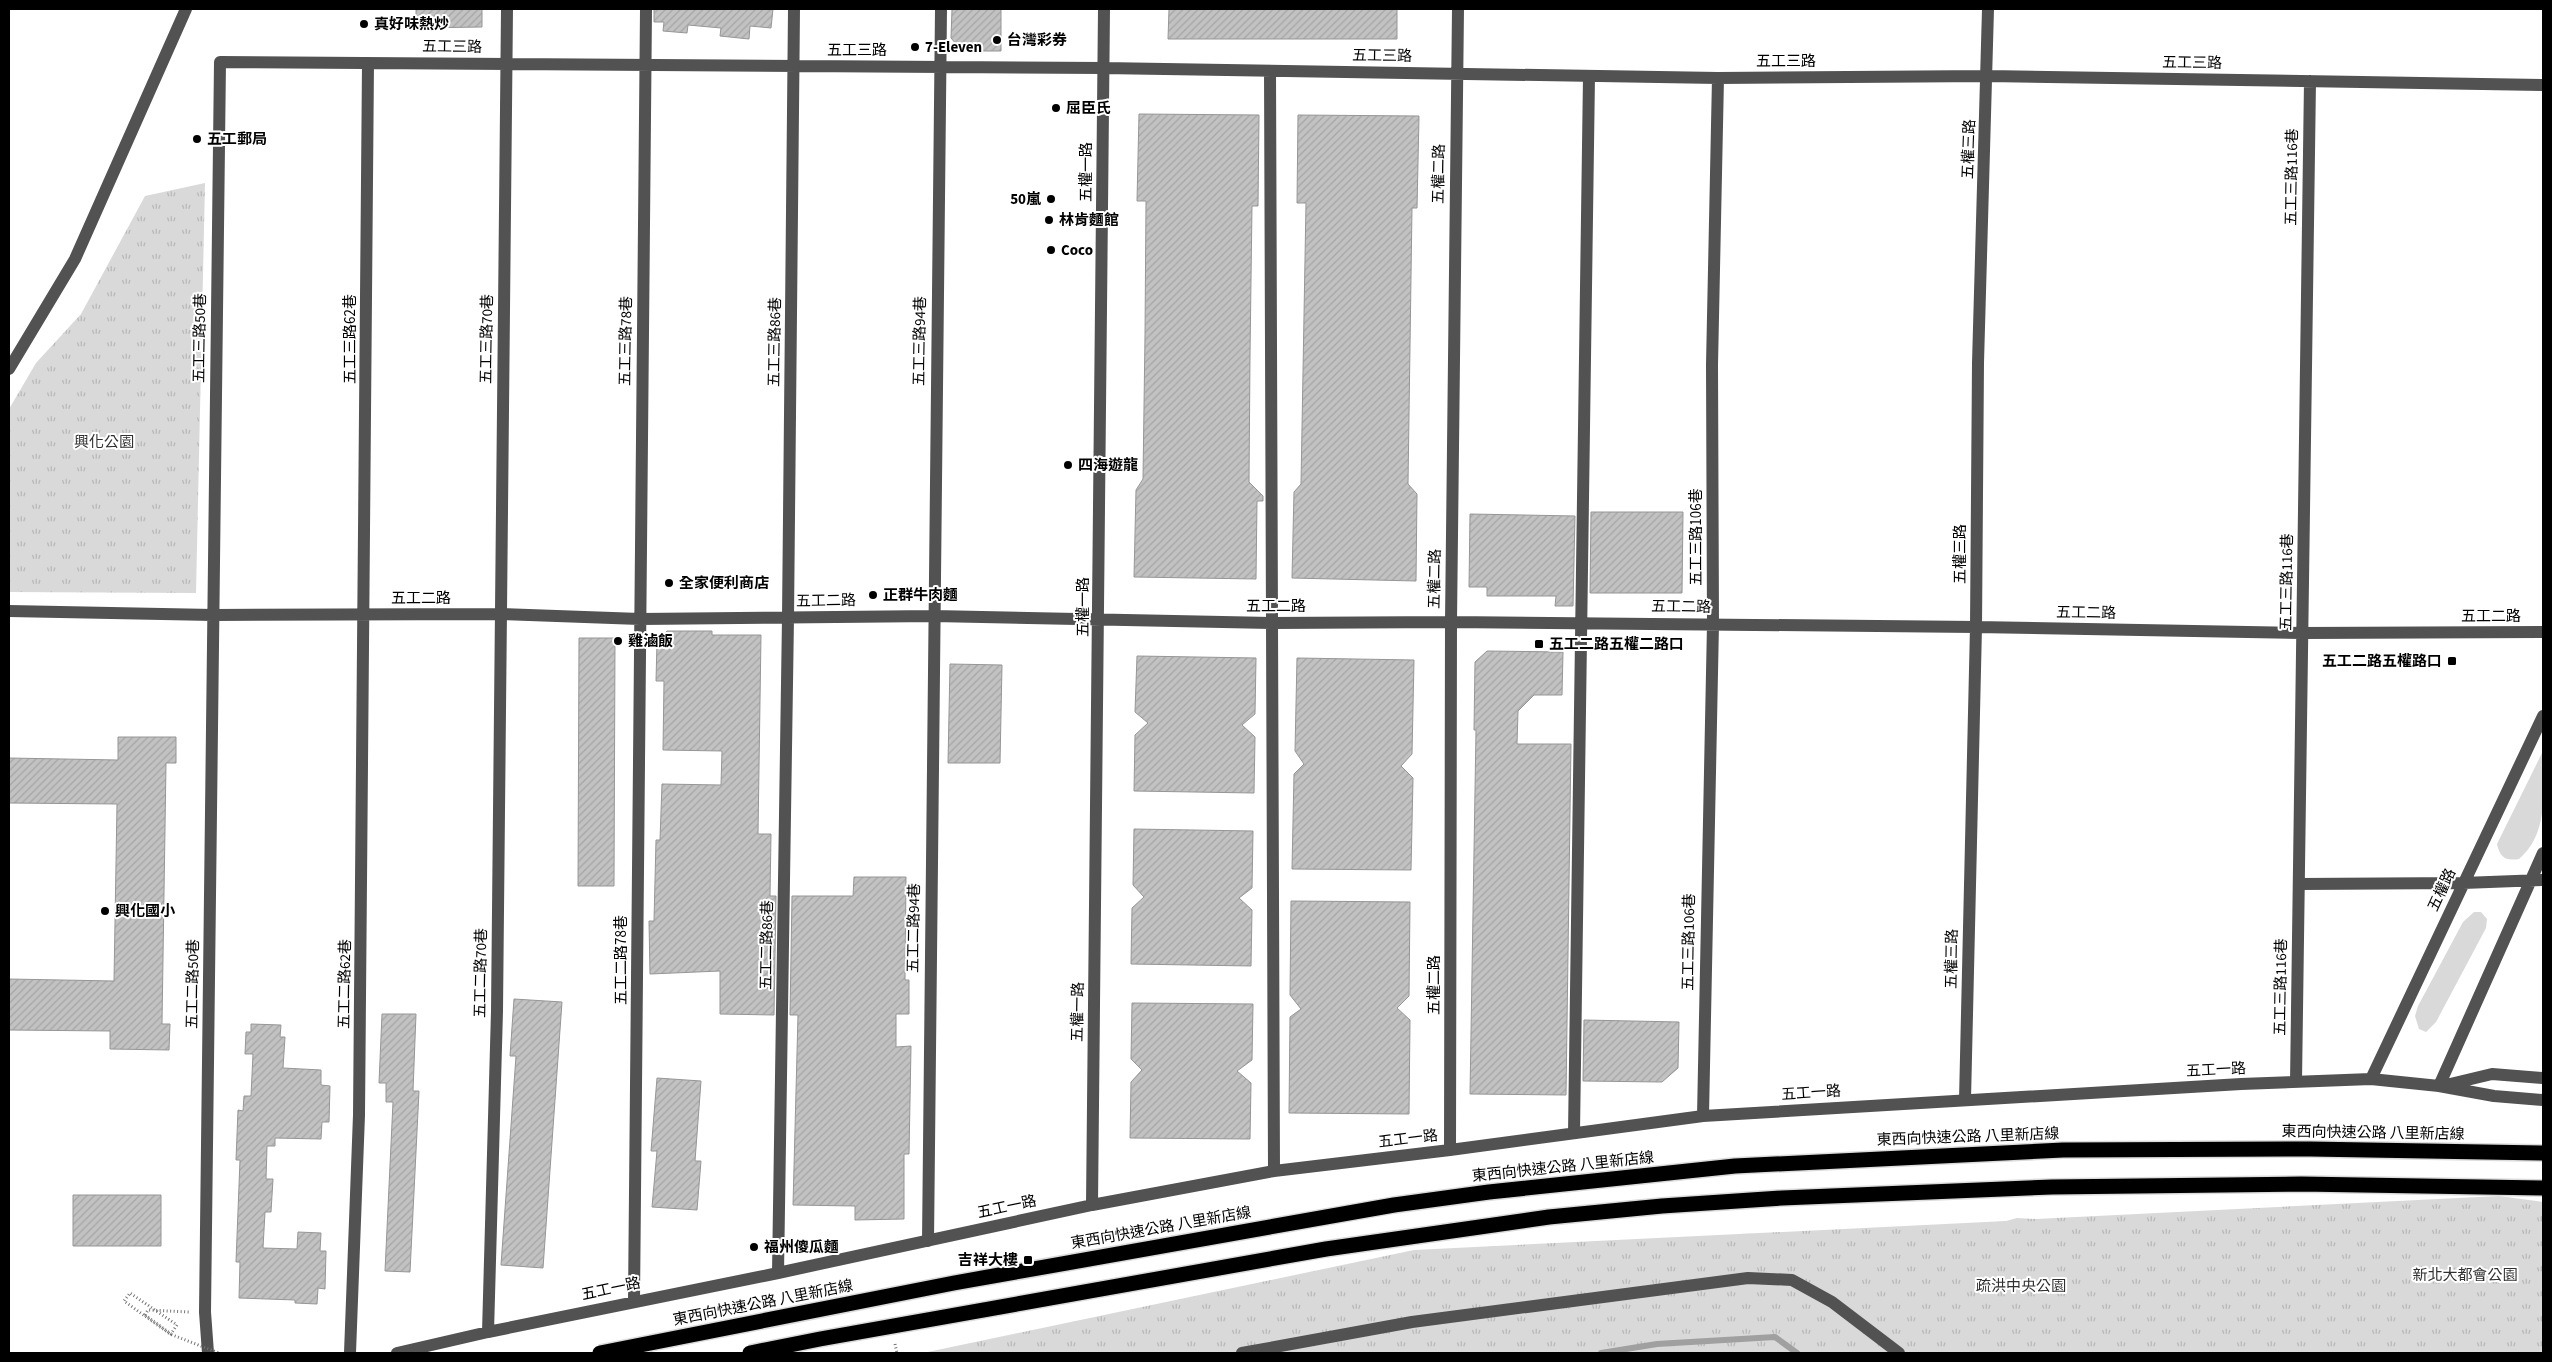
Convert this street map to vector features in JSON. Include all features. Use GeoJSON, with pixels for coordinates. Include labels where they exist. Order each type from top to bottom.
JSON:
{"type":"FeatureCollection","features":[{"type":"Feature","properties":{"kind":"highway","name":"東西向快速公路 八里新店線"},"geometry":{"type":"LineString","coordinates":[[600,1353],[954,1283],[1394,1205],[1489,1192],[1735,1166],[2063,1150],[2310,1149],[2543,1153]]}},
{"type":"Feature","properties":{"kind":"highway"},"geometry":{"type":"LineString","coordinates":[[750,1353],[1326,1249],[1549,1217],[1653,1207],[1782,1198],[2052,1187],[2301,1184],[2543,1188]]}},
{"type":"Feature","properties":{"kind":"street"},"geometry":{"type":"LineString","coordinates":[[9,369],[75,259],[186,9]]}},
{"type":"Feature","properties":{"kind":"street","name":"五工三路70巷"},"geometry":{"type":"LineString","coordinates":[[501,614],[507,9]]}},
{"type":"Feature","properties":{"kind":"street","name":"五工三路78巷"},"geometry":{"type":"LineString","coordinates":[[640,620],[646,9]]}},
{"type":"Feature","properties":{"kind":"street","name":"五工三路86巷"},"geometry":{"type":"LineString","coordinates":[[788,618],[794,9]]}},
{"type":"Feature","properties":{"kind":"street","name":"五工三路94巷"},"geometry":{"type":"LineString","coordinates":[[934,616],[941,9]]}},
{"type":"Feature","properties":{"kind":"street","name":"五權一路"},"geometry":{"type":"LineString","coordinates":[[1092,1205],[1100,618],[1104,9]]}},
{"type":"Feature","properties":{"kind":"street","name":"五權二路"},"geometry":{"type":"LineString","coordinates":[[1450,1150],[1451,622],[1458,9]]}},
{"type":"Feature","properties":{"kind":"street","name":"五權三路"},"geometry":{"type":"LineString","coordinates":[[1965,1100],[1976,627],[1978,363],[1988,76],[1988,9]]}},
{"type":"Feature","properties":{"kind":"street","name":"五工三路"},"geometry":{"type":"LineString","coordinates":[[220,62],[645,63],[1718,78],[1988,76],[2543,84]]}},
{"type":"Feature","properties":{"kind":"street","name":"五工三路50巷"},"geometry":{"type":"LineString","coordinates":[[214,615],[220,62]]}},
{"type":"Feature","properties":{"kind":"street","name":"五工三路62巷"},"geometry":{"type":"LineString","coordinates":[[365,614],[368,63]]}},
{"type":"Feature","properties":{"kind":"street"},"geometry":{"type":"LineString","coordinates":[[1270,71],[1274,1172]]}},
{"type":"Feature","properties":{"kind":"street"},"geometry":{"type":"LineString","coordinates":[[1574,1133],[1590,76]]}},
{"type":"Feature","properties":{"kind":"street","name":"五工三路106巷"},"geometry":{"type":"LineString","coordinates":[[1703,1116],[1713,624],[1712,366],[1718,78]]}},
{"type":"Feature","properties":{"kind":"street","name":"五工三路116巷"},"geometry":{"type":"LineString","coordinates":[[2296,1082],[2310,82]]}},
{"type":"Feature","properties":{"kind":"street","name":"五工二路"},"geometry":{"type":"LineString","coordinates":[[9,611],[214,615],[501,614],[640,620],[934,616],[1271,623],[1713,624],[2302,633],[2543,632]]}},
{"type":"Feature","properties":{"kind":"street","name":"五工二路62巷"},"geometry":{"type":"LineString","coordinates":[[350,1353],[360,1115],[365,614]]}},
{"type":"Feature","properties":{"kind":"street","name":"五工二路70巷"},"geometry":{"type":"LineString","coordinates":[[488,1332],[498,1011],[501,614]]}},
{"type":"Feature","properties":{"kind":"street","name":"五工二路50巷"},"geometry":{"type":"LineString","coordinates":[[208,1353],[205,1312],[214,615]]}},
{"type":"Feature","properties":{"kind":"street","name":"五工二路94巷"},"geometry":{"type":"LineString","coordinates":[[928,1241],[934,616]]}},
{"type":"Feature","properties":{"kind":"street","name":"五工二路86巷"},"geometry":{"type":"LineString","coordinates":[[778,1274],[788,618]]}},
{"type":"Feature","properties":{"kind":"street","name":"五工二路78巷"},"geometry":{"type":"LineString","coordinates":[[634,1301],[640,620]]}},
{"type":"Feature","properties":{"kind":"street","name":"五權路"},"geometry":{"type":"LineString","coordinates":[[2371,1079],[2543,716]]}},
{"type":"Feature","properties":{"kind":"street"},"geometry":{"type":"LineString","coordinates":[[2439,1086],[2543,853]]}},
{"type":"Feature","properties":{"kind":"street"},"geometry":{"type":"LineString","coordinates":[[2299,884],[2463,883],[2543,880]]}},
{"type":"Feature","properties":{"kind":"street","name":"五工一路"},"geometry":{"type":"LineString","coordinates":[[2439,1086],[2492,1074],[2543,1078]]}},
{"type":"Feature","properties":{"kind":"street","name":"五工一路"},"geometry":{"type":"LineString","coordinates":[[397,1353],[634,1301],[778,1274],[1092,1205],[1274,1172],[1703,1116],[2371,1079],[2439,1086],[2494,1096],[2543,1100]]}},
{"type":"Feature","properties":{"kind":"street"},"geometry":{"type":"LineString","coordinates":[[1242,1353],[1412,1322],[1748,1278],[1792,1280],[1832,1302],[1899,1353]]}},
{"type":"Feature","properties":{"kind":"path"},"geometry":{"type":"LineString","coordinates":[[205,1312],[148,1310],[145,1315],[171,1334],[177,1325],[130,1293],[124,1302],[170,1334],[219,1353]]}},
{"type":"Feature","properties":{"kind":"green space","name":"興化公園"},"geometry":{"type":"Polygon","coordinates":[[[205,183],[196,593],[9,592],[9,409],[36,363],[81,314],[145,196],[205,183]]]}},
{"type":"Feature","properties":{"kind":"green space"},"geometry":{"type":"Polygon","coordinates":[[[2543,751],[2543,809],[2536,836],[2529,848],[2519,859],[2507,859],[2500,853],[2497,844],[2543,751]]]}},
{"type":"Feature","properties":{"kind":"green space"},"geometry":{"type":"Polygon","coordinates":[[[2474,912],[2481,912],[2487,919],[2486,928],[2436,1022],[2426,1032],[2419,1029],[2415,1016],[2418,1006],[2463,922],[2474,912]]]}},
{"type":"Feature","properties":{"kind":"green space","name":"新北大都會公園"},"geometry":{"type":"Polygon","coordinates":[[[2499,1196],[2543,1202],[2543,1353],[923,1353],[1414,1250],[2006,1221],[2017,1218],[2036,1219],[2499,1196]]]}},
{"type":"Feature","properties":{"kind":"building"},"geometry":{"type":"Polygon","coordinates":[[[416,9],[482,9],[482,27],[416,28],[416,9]]]}},
{"type":"Feature","properties":{"kind":"building"},"geometry":{"type":"Polygon","coordinates":[[[654,9],[773,9],[771,28],[750,26],[749,39],[720,36],[721,28],[688,25],[687,33],[663,31],[664,22],[654,22],[654,9]]]}},
{"type":"Feature","properties":{"kind":"building"},"geometry":{"type":"Polygon","coordinates":[[[952,9],[1001,9],[1001,51],[962,51],[951,38],[952,9]]]}},
{"type":"Feature","properties":{"kind":"building"},"geometry":{"type":"Polygon","coordinates":[[[1169,9],[1397,9],[1397,39],[1168,39],[1169,9]]]}},
{"type":"Feature","properties":{"kind":"building"},"geometry":{"type":"Polygon","coordinates":[[[1139,114],[1259,115],[1258,206],[1252,206],[1249,482],[1263,496],[1263,501],[1257,501],[1256,579],[1134,577],[1136,490],[1143,479],[1145,335],[1146,201],[1137,201],[1139,114]]]}},
{"type":"Feature","properties":{"kind":"building"},"geometry":{"type":"Polygon","coordinates":[[[1298,115],[1419,116],[1417,208],[1412,208],[1408,484],[1417,494],[1416,581],[1292,578],[1294,492],[1301,484],[1306,203],[1297,203],[1298,115]]]}},
{"type":"Feature","properties":{"kind":"building"},"geometry":{"type":"Polygon","coordinates":[[[1591,512],[1683,512],[1682,593],[1590,593],[1591,512]]]}},
{"type":"Feature","properties":{"kind":"building"},"geometry":{"type":"Polygon","coordinates":[[[1470,514],[1575,516],[1573,606],[1555,606],[1556,596],[1487,596],[1487,587],[1469,587],[1470,514]]]}},
{"type":"Feature","properties":{"kind":"building"},"geometry":{"type":"Polygon","coordinates":[[[667,631],[712,631],[712,635],[761,635],[758,834],[771,834],[770,896],[776,896],[774,1015],[720,1014],[720,971],[650,974],[649,921],[654,921],[656,840],[660,840],[662,784],[721,785],[722,751],[663,750],[664,681],[656,681],[657,642],[667,631]]]}},
{"type":"Feature","properties":{"kind":"building"},"geometry":{"type":"Polygon","coordinates":[[[579,638],[615,638],[614,886],[578,886],[579,638]]]}},
{"type":"Feature","properties":{"kind":"building"},"geometry":{"type":"Polygon","coordinates":[[[1487,651],[1563,652],[1562,695],[1534,695],[1518,711],[1517,744],[1571,744],[1566,1095],[1470,1094],[1476,730],[1474,730],[1475,662],[1487,651]]]}},
{"type":"Feature","properties":{"kind":"building"},"geometry":{"type":"Polygon","coordinates":[[[1137,656],[1256,658],[1255,714],[1242,725],[1255,737],[1254,793],[1134,791],[1135,735],[1148,723],[1135,712],[1137,656]]]}},
{"type":"Feature","properties":{"kind":"building"},"geometry":{"type":"Polygon","coordinates":[[[1297,658],[1414,660],[1412,754],[1401,766],[1413,778],[1411,870],[1292,869],[1294,774],[1304,764],[1295,751],[1297,658]]]}},
{"type":"Feature","properties":{"kind":"building"},"geometry":{"type":"Polygon","coordinates":[[[950,664],[1002,665],[1000,763],[948,763],[950,664]]]}},
{"type":"Feature","properties":{"kind":"building"},"geometry":{"type":"Polygon","coordinates":[[[118,737],[176,737],[176,763],[166,763],[162,1024],[170,1024],[169,1050],[110,1049],[110,1031],[9,1030],[9,979],[114,981],[117,804],[9,803],[9,758],[118,760],[118,737]]]}},
{"type":"Feature","properties":{"kind":"building"},"geometry":{"type":"Polygon","coordinates":[[[1134,829],[1253,831],[1252,888],[1239,898],[1252,910],[1251,966],[1131,964],[1132,908],[1144,897],[1133,885],[1134,829]]]}},
{"type":"Feature","properties":{"kind":"building"},"geometry":{"type":"Polygon","coordinates":[[[854,877],[906,877],[905,980],[909,980],[909,1014],[896,1014],[896,1047],[911,1046],[909,1154],[904,1154],[904,1219],[855,1220],[855,1206],[793,1205],[798,1015],[790,1015],[792,896],[853,896],[854,877]]]}},
{"type":"Feature","properties":{"kind":"building"},"geometry":{"type":"Polygon","coordinates":[[[1291,901],[1410,902],[1409,996],[1397,1008],[1410,1020],[1409,1114],[1289,1113],[1290,1017],[1301,1009],[1290,995],[1291,901]]]}},
{"type":"Feature","properties":{"kind":"building"},"geometry":{"type":"Polygon","coordinates":[[[514,999],[562,1002],[543,1268],[501,1265],[516,1056],[510,1056],[514,999]]]}},
{"type":"Feature","properties":{"kind":"building"},"geometry":{"type":"Polygon","coordinates":[[[1132,1003],[1253,1004],[1252,1060],[1237,1071],[1251,1083],[1250,1139],[1130,1138],[1131,1082],[1142,1070],[1131,1059],[1132,1003]]]}},
{"type":"Feature","properties":{"kind":"building"},"geometry":{"type":"Polygon","coordinates":[[[382,1014],[416,1014],[413,1091],[419,1091],[410,1272],[385,1271],[393,1102],[386,1102],[386,1083],[379,1083],[382,1014]]]}},
{"type":"Feature","properties":{"kind":"building"},"geometry":{"type":"Polygon","coordinates":[[[1584,1020],[1679,1022],[1678,1068],[1662,1082],[1583,1081],[1584,1020]]]}},
{"type":"Feature","properties":{"kind":"building"},"geometry":{"type":"Polygon","coordinates":[[[251,1024],[281,1025],[280,1037],[285,1037],[283,1068],[321,1070],[321,1085],[330,1086],[329,1122],[322,1122],[321,1139],[275,1138],[275,1146],[267,1146],[266,1179],[273,1179],[271,1212],[265,1212],[263,1248],[297,1249],[298,1232],[321,1233],[320,1251],[326,1251],[325,1289],[318,1288],[317,1304],[295,1303],[295,1300],[239,1298],[240,1262],[236,1262],[240,1160],[236,1160],[238,1110],[243,1111],[244,1096],[251,1096],[253,1054],[245,1054],[246,1032],[251,1032],[251,1024]]]}},
{"type":"Feature","properties":{"kind":"building"},"geometry":{"type":"Polygon","coordinates":[[[657,1078],[701,1081],[695,1161],[701,1161],[697,1210],[652,1207],[657,1151],[651,1151],[657,1078]]]}},
{"type":"Feature","properties":{"kind":"building"},"geometry":{"type":"Polygon","coordinates":[[[73,1195],[161,1195],[161,1246],[73,1246],[73,1195]]]}},
{"type":"Feature","properties":{"kind":"waterway"},"geometry":{"type":"LineString","coordinates":[[1601,1353],[1657,1344],[1775,1337],[1797,1353]]}},
{"type":"Feature","properties":{"kind":"place","name":"真好味熱炒"},"geometry":{"type":"Point","coordinates":[364,24]}},
{"type":"Feature","properties":{"kind":"place","name":"台灣彩券"},"geometry":{"type":"Point","coordinates":[997,40]}},
{"type":"Feature","properties":{"kind":"place","name":"7-Eleven"},"geometry":{"type":"Point","coordinates":[915,47]}},
{"type":"Feature","properties":{"kind":"place","name":"屈臣氏"},"geometry":{"type":"Point","coordinates":[1056,108]}},
{"type":"Feature","properties":{"kind":"place","name":"五工郵局"},"geometry":{"type":"Point","coordinates":[197,139]}},
{"type":"Feature","properties":{"kind":"place","name":"50嵐"},"geometry":{"type":"Point","coordinates":[1051,199]}},
{"type":"Feature","properties":{"kind":"place","name":"林肯麵館"},"geometry":{"type":"Point","coordinates":[1049,220]}},
{"type":"Feature","properties":{"kind":"place","name":"Coco"},"geometry":{"type":"Point","coordinates":[1051,250]}},
{"type":"Feature","properties":{"kind":"place","name":"四海遊龍"},"geometry":{"type":"Point","coordinates":[1068,465]}},
{"type":"Feature","properties":{"kind":"place","name":"全家便利商店"},"geometry":{"type":"Point","coordinates":[669,583]}},
{"type":"Feature","properties":{"kind":"place","name":"正群牛肉麵"},"geometry":{"type":"Point","coordinates":[873,595]}},
{"type":"Feature","properties":{"kind":"place","name":"雞滷飯"},"geometry":{"type":"Point","coordinates":[618,641]}},
{"type":"Feature","properties":{"kind":"place","name":"五工二路五權二路口"},"geometry":{"type":"Point","coordinates":[1539,644]}},
{"type":"Feature","properties":{"kind":"place","name":"五工二路五權路口"},"geometry":{"type":"Point","coordinates":[2452,661]}},
{"type":"Feature","properties":{"kind":"place","name":"興化國小"},"geometry":{"type":"Point","coordinates":[105,911]}},
{"type":"Feature","properties":{"kind":"place","name":"福州傻瓜麵"},"geometry":{"type":"Point","coordinates":[754,1247]}},
{"type":"Feature","properties":{"kind":"place","name":"吉祥大樓"},"geometry":{"type":"Point","coordinates":[1028,1260]}},
{"type":"Feature","properties":{"kind":"park label","name":"疏洪中央公園"},"geometry":{"type":"Point","coordinates":[2021,1286]}}]}
